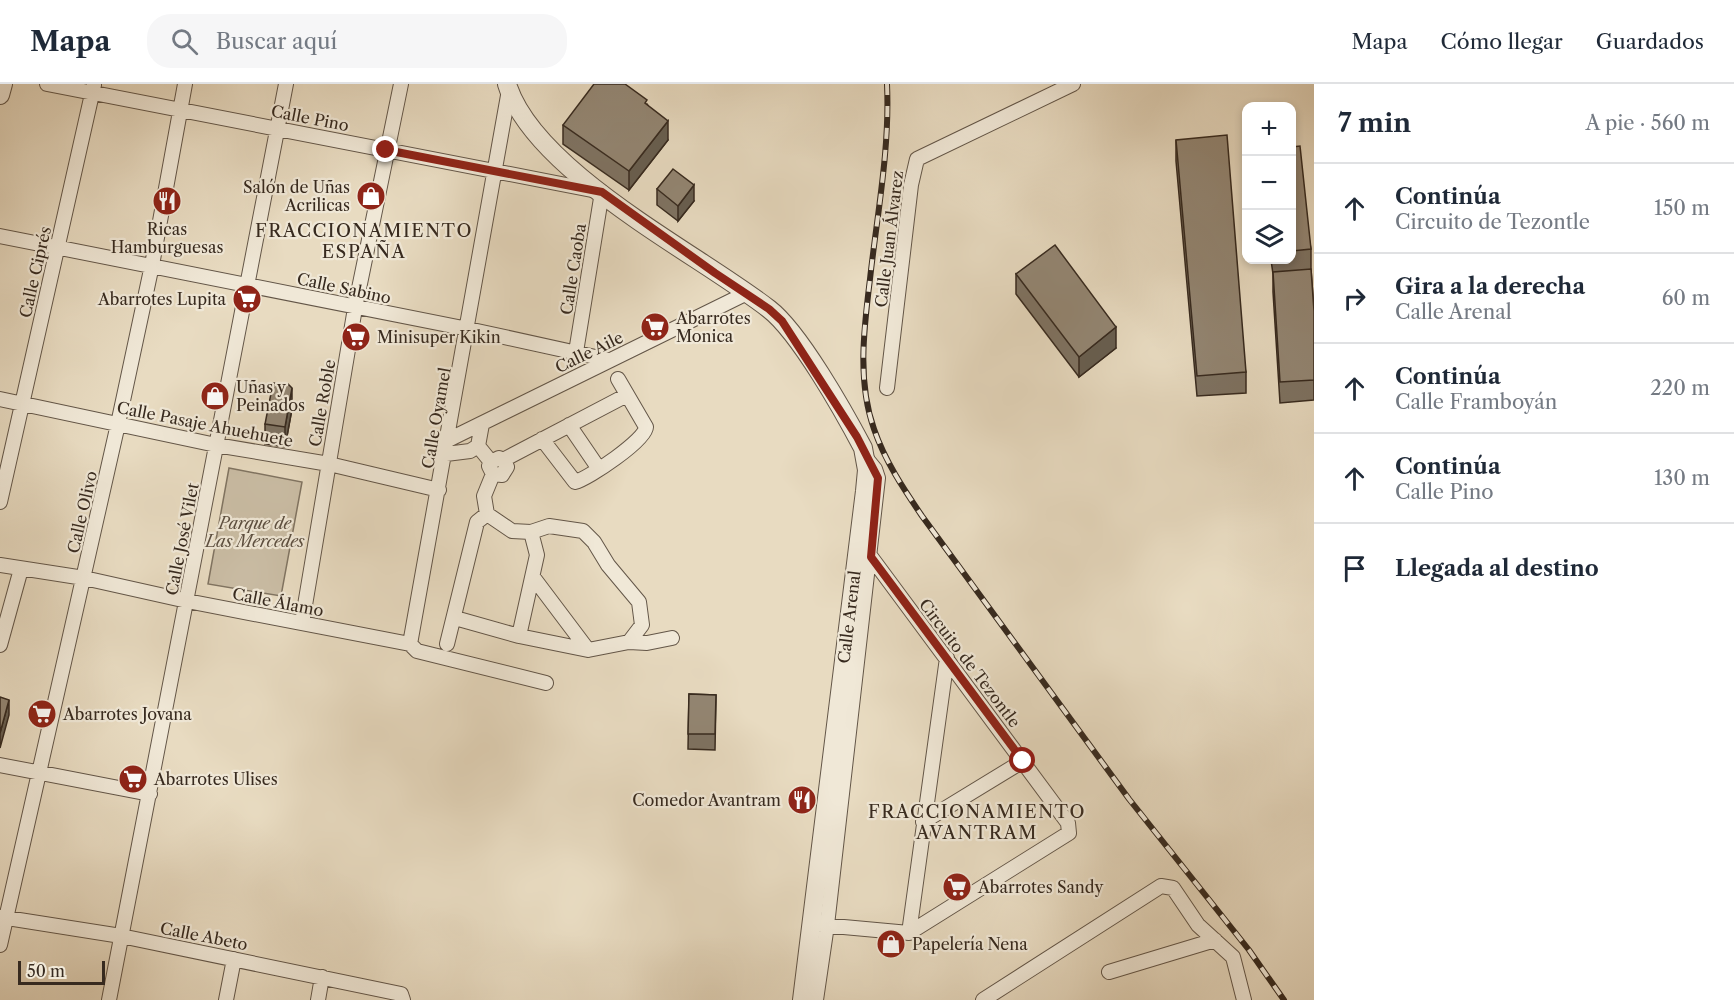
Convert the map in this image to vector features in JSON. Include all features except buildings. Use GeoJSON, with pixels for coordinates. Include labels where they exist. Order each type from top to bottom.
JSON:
{"type":"FeatureCollection","features":[{"type":"Feature","properties":{"kind":"street"},"geometry":{"type":"LineString","coordinates":[[0,95],[3,84]]}},
{"type":"Feature","properties":{"kind":"street","name":"Calle Pino"},"geometry":{"type":"LineString","coordinates":[[47,84],[93,88],[180,110],[602,192]]}},
{"type":"Feature","properties":{"kind":"street","name":"Calle Olivo"},"geometry":{"type":"LineString","coordinates":[[0,945],[3,918],[41,772],[152,266],[185,84]]}},
{"type":"Feature","properties":{"kind":"street","name":"Calle José Vilet"},"geometry":{"type":"LineString","coordinates":[[109,1000],[249,285],[286,84]]}},
{"type":"Feature","properties":{"kind":"street","name":"Calle Roble"},"geometry":{"type":"LineString","coordinates":[[302,623],[355,308],[401,84]]}},
{"type":"Feature","properties":{"kind":"street","name":"Calle Juan Álvarez"},"geometry":{"type":"LineString","coordinates":[[887,388],[911,185],[917,159],[1073,84]]}},
{"type":"Feature","properties":{"kind":"street"},"geometry":{"type":"LineString","coordinates":[[508,87],[517,110],[530,128],[574,171],[769,309],[794,336],[857,437],[866,458]]}},
{"type":"Feature","properties":{"kind":"street","name":"Calle Oyamel"},"geometry":{"type":"LineString","coordinates":[[410,644],[468,329],[508,87]]}},
{"type":"Feature","properties":{"kind":"street","name":"Calle Ciprés"},"geometry":{"type":"LineString","coordinates":[[0,502],[93,88]]}},
{"type":"Feature","properties":{"kind":"street","name":"Calle Caoba"},"geometry":{"type":"LineString","coordinates":[[576,352],[602,192]]}},
{"type":"Feature","properties":{"kind":"street","name":"Calle Sabino"},"geometry":{"type":"LineString","coordinates":[[0,236],[468,329],[609,360]]}},
{"type":"Feature","properties":{"kind":"street","name":"Calle Aile"},"geometry":{"type":"LineString","coordinates":[[447,447],[482,423],[745,294]]}},
{"type":"Feature","properties":{"kind":"street"},"geometry":{"type":"LineString","coordinates":[[542,439],[575,482],[599,469],[646,432],[646,427],[618,379]]}},
{"type":"Feature","properties":{"kind":"street"},"geometry":{"type":"LineString","coordinates":[[627,394],[496,465],[484,496],[487,514],[512,531],[531,532],[549,526],[582,531],[594,542],[608,565],[639,602],[642,625],[629,642]]}},
{"type":"Feature","properties":{"kind":"street","name":"Calle Pasaje Ahuehuete"},"geometry":{"type":"LineString","coordinates":[[0,399],[216,445],[329,464],[439,490]]}},
{"type":"Feature","properties":{"kind":"street"},"geometry":{"type":"LineString","coordinates":[[447,447],[470,451],[478,446],[482,423]]}},
{"type":"Feature","properties":{"kind":"street"},"geometry":{"type":"LineString","coordinates":[[569,425],[599,469]]}},
{"type":"Feature","properties":{"kind":"street"},"geometry":{"type":"LineString","coordinates":[[478,446],[496,465]]}},
{"type":"Feature","properties":{"kind":"street","name":"Calle Arenal"},"geometry":{"type":"LineString","coordinates":[[802,1000],[819,924],[871,557],[878,478],[876,469],[866,458]]}},
{"type":"Feature","properties":{"kind":"street","name":"Calle Arenal"},"geometry":{"type":"LineString","coordinates":[[816,1000],[819,924],[866,458]]}},
{"type":"Feature","properties":{"kind":"street"},"geometry":{"type":"LineString","coordinates":[[447,644],[477,522],[487,514]]}},
{"type":"Feature","properties":{"kind":"street"},"geometry":{"type":"LineString","coordinates":[[519,636],[537,555],[531,532]]}},
{"type":"Feature","properties":{"kind":"street","name":"Circuito de Tezontle"},"geometry":{"type":"LineString","coordinates":[[871,557],[1068,823],[1069,833],[909,933]]}},
{"type":"Feature","properties":{"kind":"street","name":"Calle Álamo"},"geometry":{"type":"LineString","coordinates":[[0,565],[84,578],[187,602],[410,644],[417,651],[546,683]]}},
{"type":"Feature","properties":{"kind":"street"},"geometry":{"type":"LineString","coordinates":[[0,645],[21,569]]}},
{"type":"Feature","properties":{"kind":"street"},"geometry":{"type":"LineString","coordinates":[[533,577],[588,650]]}},
{"type":"Feature","properties":{"kind":"street"},"geometry":{"type":"LineString","coordinates":[[455,618],[519,636],[588,650],[629,642],[646,643],[672,638]]}},
{"type":"Feature","properties":{"kind":"street"},"geometry":{"type":"LineString","coordinates":[[819,924],[909,933],[947,658]]}},
{"type":"Feature","properties":{"kind":"street"},"geometry":{"type":"LineString","coordinates":[[923,822],[1023,761]]}},
{"type":"Feature","properties":{"kind":"street"},"geometry":{"type":"LineString","coordinates":[[0,765],[150,794]]}},
{"type":"Feature","properties":{"kind":"street"},"geometry":{"type":"LineString","coordinates":[[983,1000],[1161,886],[1173,888],[1198,925],[1233,957],[1244,1000]]}},
{"type":"Feature","properties":{"kind":"street","name":"Calle Abeto"},"geometry":{"type":"LineString","coordinates":[[3,918],[121,936],[322,977],[402,997]]}},
{"type":"Feature","properties":{"kind":"street"},"geometry":{"type":"LineString","coordinates":[[1109,972],[1215,940]]}},
{"type":"Feature","properties":{"kind":"street"},"geometry":{"type":"LineString","coordinates":[[226,1000],[234,959]]}},
{"type":"Feature","properties":{"kind":"street"},"geometry":{"type":"LineString","coordinates":[[318,1000],[322,977]]}},
{"type":"Feature","properties":{"kind":"green space","name":"Parque de Las Mercedes"},"geometry":{"type":"Polygon","coordinates":[[[229,468],[302,482],[281,596],[208,584],[229,468]]]}},
{"type":"Feature","properties":{"kind":"railway"},"geometry":{"type":"LineString","coordinates":[[887,84],[885,157],[863,354],[865,392],[878,441],[895,474],[922,516],[1129,799],[1249,950],[1284,1000]]}},
{"type":"Feature","properties":{"kind":"place","name":"Salón de Uñas Acrilicas"},"geometry":{"type":"Point","coordinates":[371,196]}},
{"type":"Feature","properties":{"kind":"place","name":"Ricas Hamburguesas"},"geometry":{"type":"Point","coordinates":[167,201]}},
{"type":"Feature","properties":{"kind":"place","name":"Abarrotes Lupita"},"geometry":{"type":"Point","coordinates":[247,299]}},
{"type":"Feature","properties":{"kind":"place","name":"Abarrotes Monica"},"geometry":{"type":"Point","coordinates":[655,327]}},
{"type":"Feature","properties":{"kind":"place","name":"Minisuper Kikin"},"geometry":{"type":"Point","coordinates":[356,337]}},
{"type":"Feature","properties":{"kind":"place","name":"Uñas y Peinados"},"geometry":{"type":"Point","coordinates":[215,396]}},
{"type":"Feature","properties":{"kind":"place","name":"Abarrotes Jovana"},"geometry":{"type":"Point","coordinates":[42,714]}},
{"type":"Feature","properties":{"kind":"place","name":"Abarrotes Ulises"},"geometry":{"type":"Point","coordinates":[133,779]}},
{"type":"Feature","properties":{"kind":"place","name":"Comedor Avantram"},"geometry":{"type":"Point","coordinates":[802,800]}},
{"type":"Feature","properties":{"kind":"place","name":"Abarrotes Sandy"},"geometry":{"type":"Point","coordinates":[957,887]}},
{"type":"Feature","properties":{"kind":"place","name":"Papelería Nena"},"geometry":{"type":"Point","coordinates":[891,944]}},
{"type":"Feature","properties":{"kind":"district","name":"FRACCIONAMIENTO ESPAÑA"},"geometry":{"type":"Point","coordinates":[364,241]}},
{"type":"Feature","properties":{"kind":"district","name":"FRACCIONAMIENTO AVANTRAM"},"geometry":{"type":"Point","coordinates":[977,822]}},
{"type":"Feature","properties":{"kind":"route"},"geometry":{"type":"LineString","coordinates":[[386,150],[602,192],[769,309],[782,321],[794,336],[857,437],[866,458],[876,469],[878,478],[871,557],[1023,761]]}}]}
